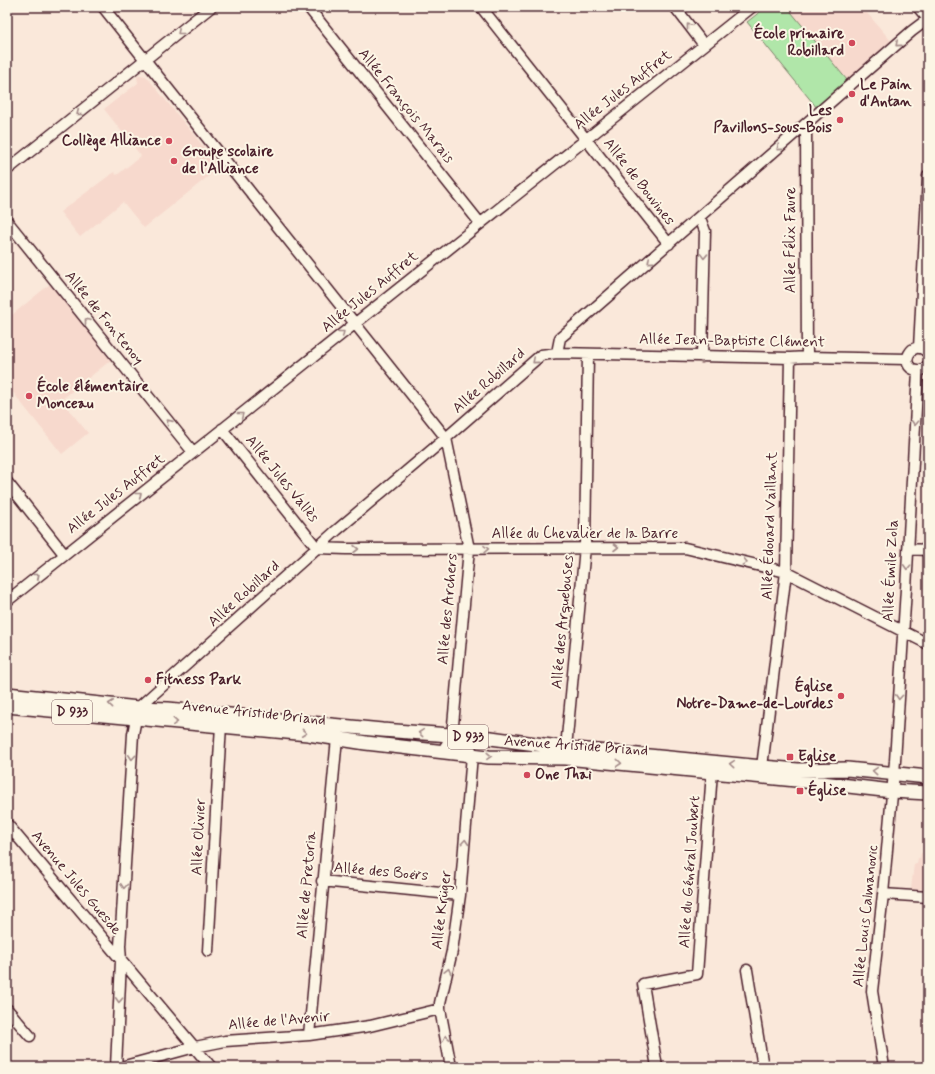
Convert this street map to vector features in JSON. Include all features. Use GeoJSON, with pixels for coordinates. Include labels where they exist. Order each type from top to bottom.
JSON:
{"type":"FeatureCollection","features":[{"type":"Feature","properties":{"kind":"main road","name":"Avenue Aristide Briand"},"geometry":{"type":"LineString","coordinates":[[7,694],[221,725],[442,752],[489,757],[566,758],[796,780],[892,791],[928,793]]}},
{"type":"Feature","properties":{"kind":"main road","name":"Avenue Aristide Briand"},"geometry":{"type":"LineString","coordinates":[[7,706],[137,713],[168,709],[382,730],[491,738],[566,748],[762,767],[804,770],[847,769],[928,777]]}},
{"type":"Feature","properties":{"kind":"street"},"geometry":{"type":"LineString","coordinates":[[103,7],[446,438]]}},
{"type":"Feature","properties":{"kind":"street"},"geometry":{"type":"LineString","coordinates":[[7,170],[211,7]]}},
{"type":"Feature","properties":{"kind":"street","name":"Allée François Marais"},"geometry":{"type":"LineString","coordinates":[[308,7],[480,223]]}},
{"type":"Feature","properties":{"kind":"street","name":"Allée de Bouvines"},"geometry":{"type":"LineString","coordinates":[[481,7],[669,244]]}},
{"type":"Feature","properties":{"kind":"street"},"geometry":{"type":"LineString","coordinates":[[674,7],[704,45]]}},
{"type":"Feature","properties":{"kind":"street","name":"Allée Jules Auffret"},"geometry":{"type":"LineString","coordinates":[[7,601],[64,554],[752,7]]}},
{"type":"Feature","properties":{"kind":"street"},"geometry":{"type":"LineString","coordinates":[[557,353],[560,338],[928,19],[918,7]]}},
{"type":"Feature","properties":{"kind":"street","name":"Allée Félix Faure"},"geometry":{"type":"LineString","coordinates":[[806,124],[807,356]]}},
{"type":"Feature","properties":{"kind":"street"},"geometry":{"type":"LineString","coordinates":[[925,369],[911,368],[907,362],[907,359],[912,350],[925,351],[928,176]]}},
{"type":"Feature","properties":{"kind":"street"},"geometry":{"type":"LineString","coordinates":[[700,218],[705,231],[702,357]]}},
{"type":"Feature","properties":{"kind":"street","name":"Allée de Fontenoy"},"geometry":{"type":"LineString","coordinates":[[7,221],[193,452]]}},
{"type":"Feature","properties":{"kind":"street","name":"Allée Jean-Baptiste Clément"},"geometry":{"type":"LineString","coordinates":[[557,353],[702,357],[790,358],[807,356],[907,359]]}},
{"type":"Feature","properties":{"kind":"street","name":"Allée Robillard"},"geometry":{"type":"LineString","coordinates":[[137,713],[317,548],[541,355],[557,353]]}},
{"type":"Feature","properties":{"kind":"street","name":"Allée des Arquebuses"},"geometry":{"type":"LineString","coordinates":[[566,748],[585,547],[588,355]]}},
{"type":"Feature","properties":{"kind":"street","name":"Allée Édouard Vaillant"},"geometry":{"type":"LineString","coordinates":[[762,767],[786,572],[790,358]]}},
{"type":"Feature","properties":{"kind":"street","name":"Allée Émile Zola"},"geometry":{"type":"LineString","coordinates":[[892,791],[908,549],[925,369]]}},
{"type":"Feature","properties":{"kind":"street","name":"Allée Jules Vallès"},"geometry":{"type":"LineString","coordinates":[[222,429],[317,548]]}},
{"type":"Feature","properties":{"kind":"street","name":"Allée des Archers"},"geometry":{"type":"LineString","coordinates":[[446,438],[469,549],[452,736]]}},
{"type":"Feature","properties":{"kind":"street"},"geometry":{"type":"LineString","coordinates":[[7,482],[64,554]]}},
{"type":"Feature","properties":{"kind":"street","name":"Allée du Chevalier de la Barre"},"geometry":{"type":"LineString","coordinates":[[317,548],[685,548],[786,572],[928,644]]}},
{"type":"Feature","properties":{"kind":"street"},"geometry":{"type":"LineString","coordinates":[[908,549],[928,550]]}},
{"type":"Feature","properties":{"kind":"street"},"geometry":{"type":"LineString","coordinates":[[116,1067],[123,888],[133,734],[137,713]]}},
{"type":"Feature","properties":{"kind":"street","name":"Allée Olivier"},"geometry":{"type":"LineString","coordinates":[[208,951],[221,725]]}},
{"type":"Feature","properties":{"kind":"street"},"geometry":{"type":"LineString","coordinates":[[442,752],[452,736],[470,746],[472,755]]}},
{"type":"Feature","properties":{"kind":"street","name":"Allée de Pretoria"},"geometry":{"type":"LineString","coordinates":[[309,1035],[322,881],[337,738]]}},
{"type":"Feature","properties":{"kind":"street","name":"Allée Krüger"},"geometry":{"type":"LineString","coordinates":[[451,1067],[440,1003],[452,951],[460,895],[472,755]]}},
{"type":"Feature","properties":{"kind":"street","name":"Allée du Général Joubert"},"geometry":{"type":"LineString","coordinates":[[657,1067],[643,984],[698,974],[712,772]]}},
{"type":"Feature","properties":{"kind":"street","name":"Allée Louis Calmanovic"},"geometry":{"type":"LineString","coordinates":[[884,1067],[872,991],[883,894],[892,791]]}},
{"type":"Feature","properties":{"kind":"street","name":"Avenue Jules Guesde"},"geometry":{"type":"LineString","coordinates":[[9,831],[211,1067]]}},
{"type":"Feature","properties":{"kind":"street","name":"Allée des Boërs"},"geometry":{"type":"LineString","coordinates":[[322,881],[460,895]]}},
{"type":"Feature","properties":{"kind":"street"},"geometry":{"type":"LineString","coordinates":[[883,894],[928,897]]}},
{"type":"Feature","properties":{"kind":"street"},"geometry":{"type":"LineString","coordinates":[[747,970],[763,1067]]}},
{"type":"Feature","properties":{"kind":"street"},"geometry":{"type":"LineString","coordinates":[[7,1009],[30,1036]]}},
{"type":"Feature","properties":{"kind":"street","name":"Allée de l'Avenir"},"geometry":{"type":"LineString","coordinates":[[121,1067],[195,1047],[225,1041],[309,1035],[370,1026],[440,1009]]}},
{"type":"Feature","properties":{"kind":"shaded area","name":"École primaire Robillard"},"geometry":{"type":"Polygon","coordinates":[[[787,7],[862,7],[891,41],[847,80],[787,7]]]}},
{"type":"Feature","properties":{"kind":"shaded area","name":"Groupe scolaire de l’Alliance"},"geometry":{"type":"Polygon","coordinates":[[[140,75],[146,76],[220,167],[144,228],[123,202],[80,237],[60,212],[114,172],[117,175],[141,156],[104,109],[138,83],[137,77],[140,75]]]}},
{"type":"Feature","properties":{"kind":"shaded area"},"geometry":{"type":"Polygon","coordinates":[[[50,284],[111,360],[61,400],[88,433],[62,454],[7,385],[7,319],[50,284]]]}},
{"type":"Feature","properties":{"kind":"shaded area"},"geometry":{"type":"Polygon","coordinates":[[[926,845],[928,845],[928,890],[911,889],[914,864],[917,864],[918,858],[920,858],[926,845]]]}},
{"type":"Feature","properties":{"kind":"green space"},"geometry":{"type":"Polygon","coordinates":[[[766,7],[787,7],[847,80],[817,108],[747,22],[766,7]]]}},
{"type":"Feature","properties":{"kind":"place","name":"École primaire Robillard"},"geometry":{"type":"Point","coordinates":[852,43]}},
{"type":"Feature","properties":{"kind":"place","name":"Le Pain d'Antan"},"geometry":{"type":"Point","coordinates":[852,94]}},
{"type":"Feature","properties":{"kind":"place","name":"Les Pavillons-sous-Bois"},"geometry":{"type":"Point","coordinates":[840,120]}},
{"type":"Feature","properties":{"kind":"place","name":"Collège Alliance"},"geometry":{"type":"Point","coordinates":[169,141]}},
{"type":"Feature","properties":{"kind":"place","name":"Groupe scolaire de l’Alliance"},"geometry":{"type":"Point","coordinates":[174,161]}},
{"type":"Feature","properties":{"kind":"place","name":"École élémentaire Monceau"},"geometry":{"type":"Point","coordinates":[29,396]}},
{"type":"Feature","properties":{"kind":"place","name":"Fitness Park"},"geometry":{"type":"Point","coordinates":[148,680]}},
{"type":"Feature","properties":{"kind":"place","name":"Église Notre-Dame-de-Lourdes"},"geometry":{"type":"Point","coordinates":[841,696]}},
{"type":"Feature","properties":{"kind":"place","name":"Eglise"},"geometry":{"type":"Point","coordinates":[790,757]}},
{"type":"Feature","properties":{"kind":"place","name":"One Thai"},"geometry":{"type":"Point","coordinates":[527,775]}},
{"type":"Feature","properties":{"kind":"place","name":"Église"},"geometry":{"type":"Point","coordinates":[800,791]}}]}
